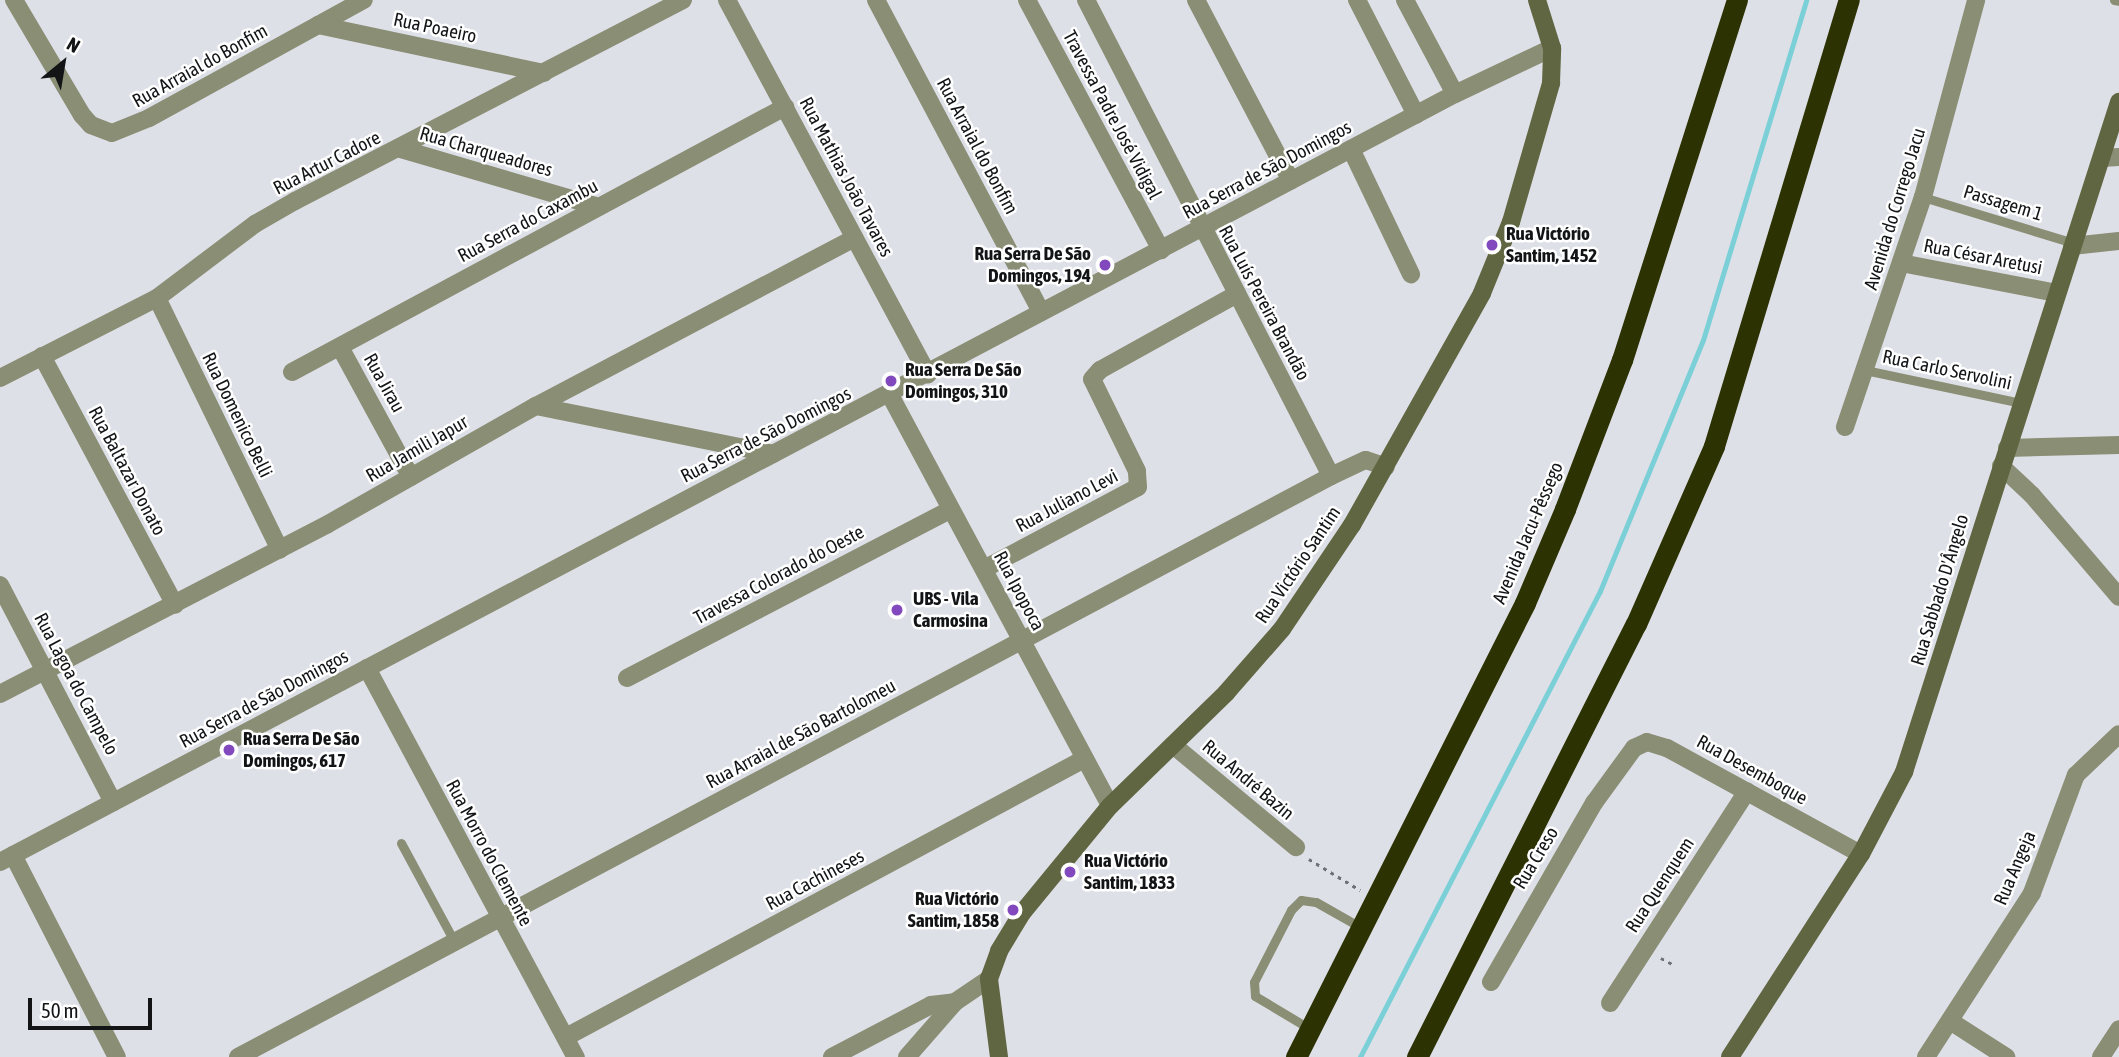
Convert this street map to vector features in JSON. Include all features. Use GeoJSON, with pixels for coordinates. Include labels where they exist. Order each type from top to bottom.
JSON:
{"type":"FeatureCollection","features":[{"type":"Feature","properties":{"kind":"highway","name":"Avenida Jacu-Pêssego"},"geometry":{"type":"LineString","coordinates":[[1296,1057],[1525,603],[1565,509],[1622,360],[1737,0]]}},
{"type":"Feature","properties":{"kind":"highway"},"geometry":{"type":"LineString","coordinates":[[1417,1057],[1636,624],[1709,459],[1729,405],[1849,0]]}},
{"type":"Feature","properties":{"kind":"street","name":"Rua Arraial do Bonfim"},"geometry":{"type":"LineString","coordinates":[[14,0],[91,125],[112,133],[128,128],[364,0]]}},
{"type":"Feature","properties":{"kind":"street","name":"Rua Artur Cadore"},"geometry":{"type":"LineString","coordinates":[[0,378],[157,298],[255,224],[683,0]]}},
{"type":"Feature","properties":{"kind":"street","name":"Rua Mathias João Tavares"},"geometry":{"type":"LineString","coordinates":[[727,0],[928,375]]}},
{"type":"Feature","properties":{"kind":"street","name":"Rua Arraial do Bonfim"},"geometry":{"type":"LineString","coordinates":[[876,0],[1041,312]]}},
{"type":"Feature","properties":{"kind":"street","name":"Travessa Padre José Vidigal"},"geometry":{"type":"LineString","coordinates":[[1027,0],[1161,250]]}},
{"type":"Feature","properties":{"kind":"street","name":"Rua Luís Pereira Brandão"},"geometry":{"type":"LineString","coordinates":[[1086,0],[1202,230],[1331,476]]}},
{"type":"Feature","properties":{"kind":"street"},"geometry":{"type":"LineString","coordinates":[[1196,0],[1291,181]]}},
{"type":"Feature","properties":{"kind":"street"},"geometry":{"type":"LineString","coordinates":[[1357,0],[1416,115]]}},
{"type":"Feature","properties":{"kind":"street"},"geometry":{"type":"LineString","coordinates":[[1405,0],[1455,94]]}},
{"type":"Feature","properties":{"kind":"street","name":"Rua Victório Santim"},"geometry":{"type":"LineString","coordinates":[[989,979],[999,951],[1022,914],[1110,806],[1173,745],[1282,629],[1352,525],[1465,327],[1500,250],[1552,83],[1552,48],[1537,0]]}},
{"type":"Feature","properties":{"kind":"street","name":"Avenida do Corrego Jacu"},"geometry":{"type":"LineString","coordinates":[[1845,427],[1923,197],[1976,0]]}},
{"type":"Feature","properties":{"kind":"street","name":"Rua Poaeiro"},"geometry":{"type":"LineString","coordinates":[[318,25],[544,73]]}},
{"type":"Feature","properties":{"kind":"street","name":"Rua Serra de São Domingos"},"geometry":{"type":"LineString","coordinates":[[6,859],[773,454],[890,396],[1041,312],[1202,230],[1455,94],[1552,48]]}},
{"type":"Feature","properties":{"kind":"street","name":"Rua Sabbado D'Ângelo"},"geometry":{"type":"LineString","coordinates":[[1730,1057],[1861,854],[1916,739],[2072,244],[2110,158],[2119,102]]}},
{"type":"Feature","properties":{"kind":"street","name":"Rua Serra do Caxambu"},"geometry":{"type":"LineString","coordinates":[[292,372],[785,107]]}},
{"type":"Feature","properties":{"kind":"street","name":"Rua Charqueadores"},"geometry":{"type":"LineString","coordinates":[[401,149],[599,207]]}},
{"type":"Feature","properties":{"kind":"street"},"geometry":{"type":"LineString","coordinates":[[1351,149],[1410,274]]}},
{"type":"Feature","properties":{"kind":"street","name":"Rua Jamili Japur"},"geometry":{"type":"LineString","coordinates":[[0,694],[280,550],[536,406],[854,238]]}},
{"type":"Feature","properties":{"kind":"street"},"geometry":{"type":"LineString","coordinates":[[2072,244],[2119,241]]}},
{"type":"Feature","properties":{"kind":"street","name":"Rua César Aretusi"},"geometry":{"type":"LineString","coordinates":[[1901,263],[2057,293]]}},
{"type":"Feature","properties":{"kind":"street","name":"Rua Juliano Levi"},"geometry":{"type":"LineString","coordinates":[[984,569],[1138,487],[1137,471],[1092,385],[1095,374],[1237,294]]}},
{"type":"Feature","properties":{"kind":"street","name":"Rua Domenico Belli"},"geometry":{"type":"LineString","coordinates":[[157,298],[280,550]]}},
{"type":"Feature","properties":{"kind":"street","name":"Rua Jirau"},"geometry":{"type":"LineString","coordinates":[[340,347],[411,477]]}},
{"type":"Feature","properties":{"kind":"street","name":"Rua Baltazar Donato"},"geometry":{"type":"LineString","coordinates":[[41,356],[175,605]]}},
{"type":"Feature","properties":{"kind":"street","name":"Rua Ipopoca"},"geometry":{"type":"LineString","coordinates":[[890,396],[1110,806]]}},
{"type":"Feature","properties":{"kind":"street"},"geometry":{"type":"LineString","coordinates":[[536,406],[773,454]]}},
{"type":"Feature","properties":{"kind":"street"},"geometry":{"type":"LineString","coordinates":[[2007,448],[2119,445]]}},
{"type":"Feature","properties":{"kind":"street","name":"Rua Arraial de São Bartolomeu"},"geometry":{"type":"LineString","coordinates":[[237,1057],[1331,476],[1366,460],[1386,467]]}},
{"type":"Feature","properties":{"kind":"street"},"geometry":{"type":"LineString","coordinates":[[2001,466],[2032,495],[2119,597]]}},
{"type":"Feature","properties":{"kind":"street","name":"Travessa Colorado do Oeste"},"geometry":{"type":"LineString","coordinates":[[627,678],[951,509]]}},
{"type":"Feature","properties":{"kind":"street","name":"Rua Lagoa do Campelo"},"geometry":{"type":"LineString","coordinates":[[0,586],[113,802]]}},
{"type":"Feature","properties":{"kind":"street","name":"Rua Morro do Clemente"},"geometry":{"type":"LineString","coordinates":[[367,668],[576,1057]]}},
{"type":"Feature","properties":{"kind":"street","name":"Rua Angeja"},"geometry":{"type":"LineString","coordinates":[[1926,1057],[2032,893],[2076,775],[2119,734]]}},
{"type":"Feature","properties":{"kind":"street","name":"Rua Desemboque"},"geometry":{"type":"LineString","coordinates":[[1624,760],[1633,748],[1647,742],[1657,744],[1861,854]]}},
{"type":"Feature","properties":{"kind":"street","name":"Rua André Bazin"},"geometry":{"type":"LineString","coordinates":[[1173,745],[1296,847]]}},
{"type":"Feature","properties":{"kind":"street","name":"Rua Cachineses"},"geometry":{"type":"LineString","coordinates":[[566,1037],[1084,760]]}},
{"type":"Feature","properties":{"kind":"street","name":"Rua Creso"},"geometry":{"type":"LineString","coordinates":[[1491,982],[1558,861],[1624,760]]}},
{"type":"Feature","properties":{"kind":"street","name":"Rua Quenquem"},"geometry":{"type":"LineString","coordinates":[[1610,1003],[1747,791]]}},
{"type":"Feature","properties":{"kind":"street"},"geometry":{"type":"LineString","coordinates":[[6,859],[117,1057]]}},
{"type":"Feature","properties":{"kind":"street"},"geometry":{"type":"LineString","coordinates":[[907,1057],[955,1002],[989,979],[999,1057]]}},
{"type":"Feature","properties":{"kind":"street"},"geometry":{"type":"LineString","coordinates":[[832,1057],[931,1005],[955,1002]]}},
{"type":"Feature","properties":{"kind":"street"},"geometry":{"type":"LineString","coordinates":[[1950,1021],[2006,1057]]}},
{"type":"Feature","properties":{"kind":"street"},"geometry":{"type":"LineString","coordinates":[[2101,1057],[2119,1029]]}},
{"type":"Feature","properties":{"kind":"lane","name":"Passagem 1"},"geometry":{"type":"LineString","coordinates":[[1923,197],[2072,244]]}},
{"type":"Feature","properties":{"kind":"lane","name":"Rua Carlo Servolini"},"geometry":{"type":"LineString","coordinates":[[1865,370],[2021,403]]}},
{"type":"Feature","properties":{"kind":"lane"},"geometry":{"type":"LineString","coordinates":[[401,843],[454,941]]}},
{"type":"Feature","properties":{"kind":"lane"},"geometry":{"type":"LineString","coordinates":[[1310,1029],[1255,996],[1254,982],[1291,910],[1301,900],[1316,902],[1362,928]]}},
{"type":"Feature","properties":{"kind":"path"},"geometry":{"type":"LineString","coordinates":[[1296,847],[1376,900]]}},
{"type":"Feature","properties":{"kind":"waterway"},"geometry":{"type":"LineString","coordinates":[[1360,1057],[1600,591],[1703,340],[1806,0]]}},
{"type":"Feature","properties":{"kind":"place","name":"Rua Victório Santim, 1452"},"geometry":{"type":"Point","coordinates":[1492,245]}},
{"type":"Feature","properties":{"kind":"place","name":"Rua Serra De São Domingos, 194"},"geometry":{"type":"Point","coordinates":[1105,265]}},
{"type":"Feature","properties":{"kind":"place","name":"Rua Serra De São Domingos, 310"},"geometry":{"type":"Point","coordinates":[891,381]}},
{"type":"Feature","properties":{"kind":"place","name":"UBS - Vila Carmosina"},"geometry":{"type":"Point","coordinates":[897,610]}},
{"type":"Feature","properties":{"kind":"place","name":"Rua Serra De São Domingos, 617"},"geometry":{"type":"Point","coordinates":[229,750]}},
{"type":"Feature","properties":{"kind":"place","name":"Rua Victório Santim, 1833"},"geometry":{"type":"Point","coordinates":[1070,872]}},
{"type":"Feature","properties":{"kind":"place","name":"Rua Victório Santim, 1858"},"geometry":{"type":"Point","coordinates":[1013,910]}}]}
